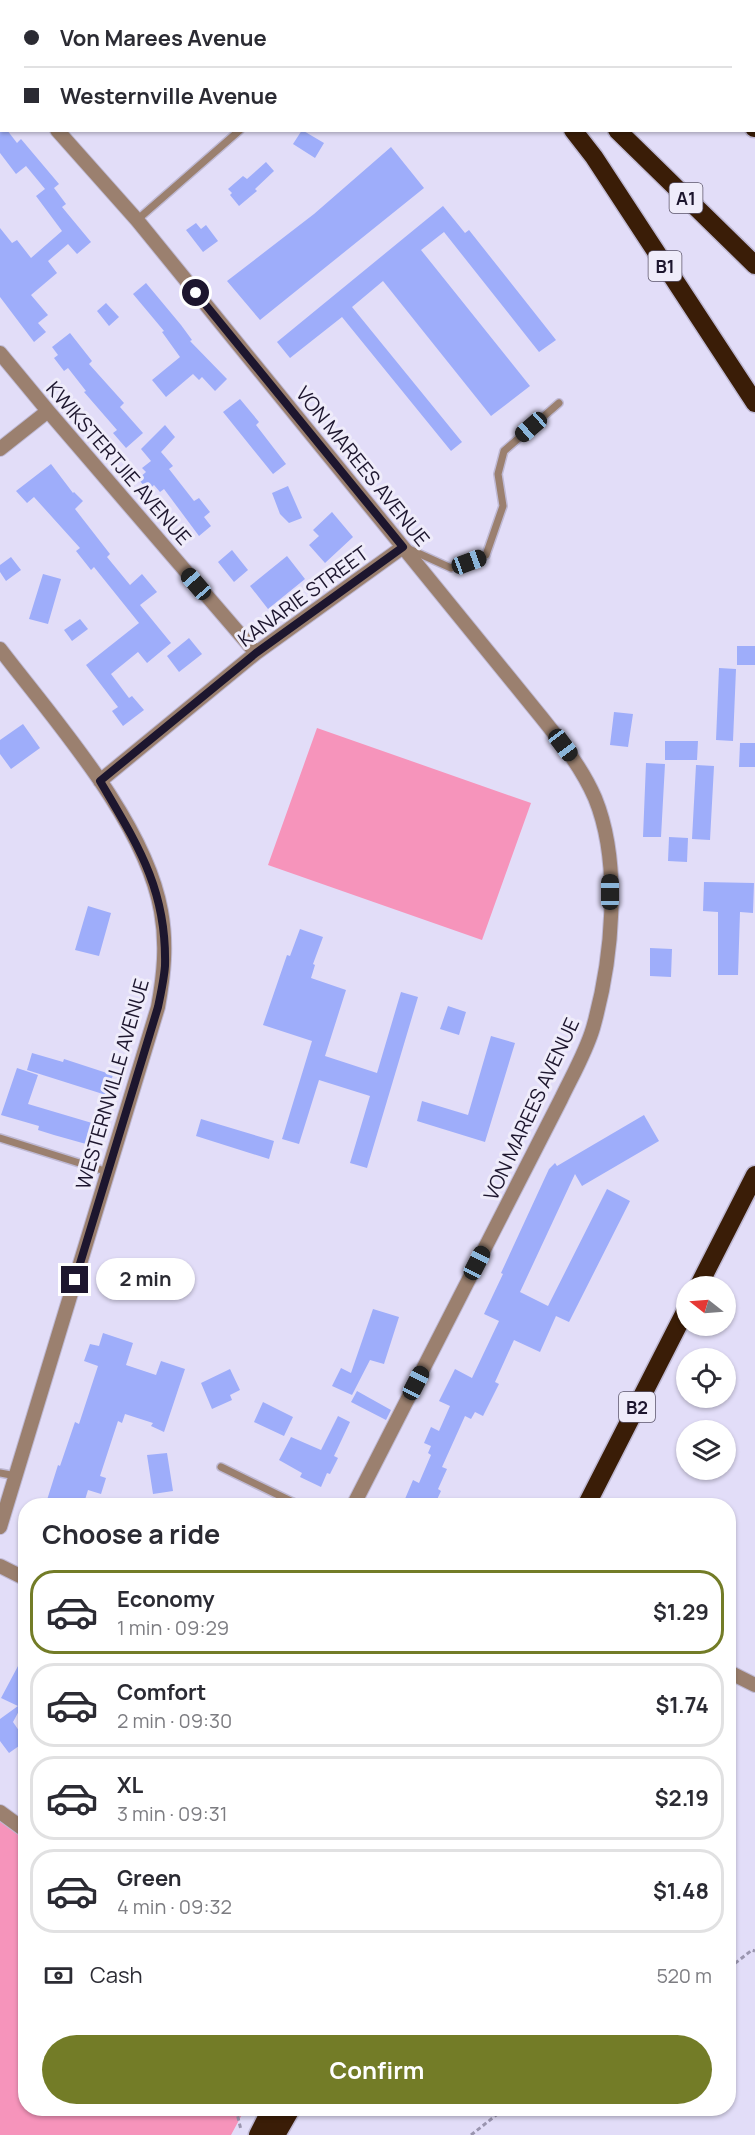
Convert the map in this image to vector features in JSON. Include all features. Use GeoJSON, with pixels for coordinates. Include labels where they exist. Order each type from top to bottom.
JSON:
{"type":"FeatureCollection","features":[{"type":"Feature","properties":{"kind":"highway","name":"B1"},"geometry":{"type":"LineString","coordinates":[[575,132],[594,156],[755,403]]}},
{"type":"Feature","properties":{"kind":"highway","name":"A1"},"geometry":{"type":"LineString","coordinates":[[619,132],[755,265]]}},
{"type":"Feature","properties":{"kind":"highway"},"geometry":{"type":"LineString","coordinates":[[704,1276],[755,1175]]}},
{"type":"Feature","properties":{"kind":"highway","name":"B2"},"geometry":{"type":"LineString","coordinates":[[590,1498],[676,1330]]}},
{"type":"Feature","properties":{"kind":"highway"},"geometry":{"type":"LineString","coordinates":[[603,1498],[618,1443]]}},
{"type":"Feature","properties":{"kind":"highway"},"geometry":{"type":"LineString","coordinates":[[258,2135],[268,2116]]}},
{"type":"Feature","properties":{"kind":"highway"},"geometry":{"type":"LineString","coordinates":[[276,2135],[287,2116]]}},
{"type":"Feature","properties":{"kind":"street","name":"VON MAREES AVENUE"},"geometry":{"type":"LineString","coordinates":[[59,132],[137,220],[574,759],[595,798],[605,831],[610,871],[611,913],[608,968],[592,1030],[561,1099],[356,1498]]}},
{"type":"Feature","properties":{"kind":"street","name":"KWIKSTERTJIE AVENUE"},"geometry":{"type":"LineString","coordinates":[[0,353],[256,653]]}},
{"type":"Feature","properties":{"kind":"street"},"geometry":{"type":"LineString","coordinates":[[0,449],[48,411]]}},
{"type":"Feature","properties":{"kind":"street","name":"KANARIE STREET"},"geometry":{"type":"LineString","coordinates":[[100,781],[256,653],[403,547]]}},
{"type":"Feature","properties":{"kind":"street","name":"WESTERNVILLE AVENUE"},"geometry":{"type":"LineString","coordinates":[[0,649],[100,781],[136,842],[152,876],[161,911],[165,940],[165,968],[158,1007],[0,1527]]}},
{"type":"Feature","properties":{"kind":"street"},"geometry":{"type":"LineString","coordinates":[[0,1566],[18,1576]]}},
{"type":"Feature","properties":{"kind":"street"},"geometry":{"type":"LineString","coordinates":[[736,1676],[755,1685]]}},
{"type":"Feature","properties":{"kind":"street"},"geometry":{"type":"LineString","coordinates":[[0,1812],[18,1825]]}},
{"type":"Feature","properties":{"kind":"lane"},"geometry":{"type":"LineString","coordinates":[[137,220],[238,132]]}},
{"type":"Feature","properties":{"kind":"lane"},"geometry":{"type":"LineString","coordinates":[[403,547],[451,568],[486,555],[503,506],[498,474],[504,451],[559,403]]}},
{"type":"Feature","properties":{"kind":"lane"},"geometry":{"type":"LineString","coordinates":[[0,1138],[108,1172]]}},
{"type":"Feature","properties":{"kind":"lane"},"geometry":{"type":"LineString","coordinates":[[221,1467],[285,1498]]}},
{"type":"Feature","properties":{"kind":"lane"},"geometry":{"type":"LineString","coordinates":[[0,1473],[16,1476]]}},
{"type":"Feature","properties":{"kind":"path"},"geometry":{"type":"LineString","coordinates":[[736,1963],[752,1950],[755,1951]]}},
{"type":"Feature","properties":{"kind":"path"},"geometry":{"type":"LineString","coordinates":[[238,2116],[242,2135]]}},
{"type":"Feature","properties":{"kind":"path"},"geometry":{"type":"LineString","coordinates":[[471,2135],[495,2116]]}},
{"type":"Feature","properties":{"kind":"shaded area"},"geometry":{"type":"Polygon","coordinates":[[[317,728],[531,803],[482,940],[268,865],[317,728]]]}},
{"type":"Feature","properties":{"kind":"shaded area"},"geometry":{"type":"Polygon","coordinates":[[[0,1812],[18,1826],[18,2116],[241,2116],[231,2135],[0,2135],[0,1812]]]}},
{"type":"Feature","properties":{"kind":"building"},"geometry":{"type":"Polygon","coordinates":[[[0,132],[9,132],[17,143],[21,139],[59,184],[54,188],[66,204],[62,207],[91,242],[77,254],[68,244],[48,261],[57,273],[31,295],[48,315],[38,323],[46,332],[34,342],[0,297],[0,228],[12,243],[17,240],[31,258],[62,231],[36,196],[45,189],[26,166],[16,174],[0,153],[0,132]]]}},
{"type":"Feature","properties":{"kind":"building"},"geometry":{"type":"Polygon","coordinates":[[[301,132],[305,132],[324,143],[315,158],[293,144],[301,132]]]}},
{"type":"Feature","properties":{"kind":"building"},"geometry":{"type":"Polygon","coordinates":[[[391,147],[424,188],[260,320],[227,281],[314,214],[391,147]]]}},
{"type":"Feature","properties":{"kind":"building"},"geometry":{"type":"Polygon","coordinates":[[[266,162],[274,171],[255,189],[257,191],[239,206],[228,189],[243,176],[247,179],[266,162]]]}},
{"type":"Feature","properties":{"kind":"building"},"geometry":{"type":"Polygon","coordinates":[[[443,206],[465,233],[469,230],[556,340],[539,352],[444,232],[421,250],[530,386],[491,416],[383,281],[352,307],[462,442],[451,451],[342,317],[290,358],[277,342],[443,206]]]}},
{"type":"Feature","properties":{"kind":"building"},"geometry":{"type":"Polygon","coordinates":[[[196,223],[201,229],[206,225],[218,241],[203,252],[186,230],[196,223]]]}},
{"type":"Feature","properties":{"kind":"building"},"geometry":{"type":"Polygon","coordinates":[[[146,283],[181,325],[192,340],[190,341],[227,379],[215,391],[202,377],[199,380],[193,374],[166,397],[152,380],[180,357],[162,332],[164,331],[133,294],[146,283]]]}},
{"type":"Feature","properties":{"kind":"building"},"geometry":{"type":"Polygon","coordinates":[[[106,303],[119,317],[109,326],[97,311],[106,303]]]}},
{"type":"Feature","properties":{"kind":"building"},"geometry":{"type":"Polygon","coordinates":[[[70,333],[92,361],[89,364],[124,403],[120,407],[143,433],[126,448],[113,433],[117,430],[84,392],[86,391],[68,368],[64,371],[54,358],[58,355],[52,347],[70,333]]]}},
{"type":"Feature","properties":{"kind":"building"},"geometry":{"type":"Polygon","coordinates":[[[240,399],[259,422],[256,425],[286,464],[273,474],[223,412],[240,399]]]}},
{"type":"Feature","properties":{"kind":"building"},"geometry":{"type":"Polygon","coordinates":[[[165,425],[175,437],[161,452],[173,466],[169,469],[194,501],[199,498],[210,512],[204,517],[211,526],[199,536],[164,489],[160,492],[154,485],[148,490],[138,479],[146,472],[142,468],[151,461],[141,449],[165,425]]]}},
{"type":"Feature","properties":{"kind":"building"},"geometry":{"type":"Polygon","coordinates":[[[51,464],[73,493],[83,501],[75,509],[110,554],[107,557],[130,585],[142,574],[157,592],[140,605],[171,643],[147,663],[138,652],[111,674],[129,698],[132,696],[144,710],[123,726],[112,711],[118,707],[86,665],[139,623],[94,567],[91,570],[76,551],[80,548],[34,497],[27,503],[16,491],[51,464]]]}},
{"type":"Feature","properties":{"kind":"building"},"geometry":{"type":"Polygon","coordinates":[[[288,486],[302,518],[289,523],[280,514],[272,493],[288,486]]]}},
{"type":"Feature","properties":{"kind":"building"},"geometry":{"type":"Polygon","coordinates":[[[332,512],[353,537],[325,563],[309,545],[319,536],[313,530],[332,512]]]}},
{"type":"Feature","properties":{"kind":"building"},"geometry":{"type":"Polygon","coordinates":[[[232,550],[248,570],[234,582],[218,562],[232,550]]]}},
{"type":"Feature","properties":{"kind":"building"},"geometry":{"type":"Polygon","coordinates":[[[287,556],[305,579],[268,609],[250,586],[287,556]]]}},
{"type":"Feature","properties":{"kind":"building"},"geometry":{"type":"Polygon","coordinates":[[[11,557],[21,570],[6,581],[0,572],[0,565],[11,557]]]}},
{"type":"Feature","properties":{"kind":"building"},"geometry":{"type":"Polygon","coordinates":[[[43,574],[61,579],[48,624],[29,619],[43,574]]]}},
{"type":"Feature","properties":{"kind":"building"},"geometry":{"type":"Polygon","coordinates":[[[80,619],[88,629],[72,641],[64,630],[80,619]]]}},
{"type":"Feature","properties":{"kind":"building"},"geometry":{"type":"Polygon","coordinates":[[[189,638],[202,654],[179,672],[167,656],[189,638]]]}},
{"type":"Feature","properties":{"kind":"building"},"geometry":{"type":"Polygon","coordinates":[[[737,646],[755,646],[755,665],[737,665],[737,646]]]}},
{"type":"Feature","properties":{"kind":"building"},"geometry":{"type":"Polygon","coordinates":[[[719,668],[736,669],[733,741],[716,740],[719,668]]]}},
{"type":"Feature","properties":{"kind":"building"},"geometry":{"type":"Polygon","coordinates":[[[614,712],[633,714],[628,747],[610,745],[614,712]]]}},
{"type":"Feature","properties":{"kind":"building"},"geometry":{"type":"Polygon","coordinates":[[[23,724],[40,748],[11,769],[0,754],[0,740],[23,724]]]}},
{"type":"Feature","properties":{"kind":"building"},"geometry":{"type":"Polygon","coordinates":[[[665,741],[698,741],[697,760],[665,760],[665,741]]]}},
{"type":"Feature","properties":{"kind":"building"},"geometry":{"type":"Polygon","coordinates":[[[740,743],[755,743],[755,767],[739,767],[740,743]]]}},
{"type":"Feature","properties":{"kind":"building"},"geometry":{"type":"Polygon","coordinates":[[[646,763],[665,764],[661,837],[643,837],[646,763]]]}},
{"type":"Feature","properties":{"kind":"building"},"geometry":{"type":"Polygon","coordinates":[[[696,765],[714,766],[710,840],[692,839],[696,765]]]}},
{"type":"Feature","properties":{"kind":"building"},"geometry":{"type":"Polygon","coordinates":[[[669,837],[688,838],[687,862],[668,861],[669,837]]]}},
{"type":"Feature","properties":{"kind":"building"},"geometry":{"type":"Polygon","coordinates":[[[704,882],[754,883],[753,913],[740,912],[738,975],[718,975],[718,912],[703,911],[704,882]]]}},
{"type":"Feature","properties":{"kind":"building"},"geometry":{"type":"Polygon","coordinates":[[[88,906],[111,913],[99,956],[75,950],[88,906]]]}},
{"type":"Feature","properties":{"kind":"building"},"geometry":{"type":"Polygon","coordinates":[[[300,929],[323,937],[313,964],[315,965],[311,978],[346,990],[325,1056],[377,1073],[401,992],[418,997],[367,1168],[350,1163],[370,1096],[319,1080],[299,1144],[282,1139],[312,1041],[263,1025],[287,955],[290,956],[300,929]]]}},
{"type":"Feature","properties":{"kind":"building"},"geometry":{"type":"Polygon","coordinates":[[[650,948],[672,949],[671,977],[650,976],[650,948]]]}},
{"type":"Feature","properties":{"kind":"building"},"geometry":{"type":"Polygon","coordinates":[[[448,1006],[466,1012],[459,1035],[440,1029],[448,1006]]]}},
{"type":"Feature","properties":{"kind":"building"},"geometry":{"type":"Polygon","coordinates":[[[491,1036],[515,1043],[485,1142],[417,1121],[422,1101],[468,1115],[491,1036]]]}},
{"type":"Feature","properties":{"kind":"building"},"geometry":{"type":"Polygon","coordinates":[[[32,1053],[63,1062],[64,1059],[113,1075],[106,1095],[27,1070],[32,1053]]]}},
{"type":"Feature","properties":{"kind":"building"},"geometry":{"type":"Polygon","coordinates":[[[17,1068],[38,1075],[28,1104],[92,1123],[86,1144],[38,1130],[39,1126],[1,1115],[17,1068]]]}},
{"type":"Feature","properties":{"kind":"building"},"geometry":{"type":"Polygon","coordinates":[[[644,1115],[659,1141],[582,1186],[575,1174],[520,1292],[548,1306],[607,1189],[630,1201],[569,1322],[556,1316],[540,1352],[514,1340],[495,1382],[499,1384],[483,1416],[475,1412],[471,1419],[465,1416],[442,1467],[447,1469],[438,1489],[441,1491],[438,1498],[405,1498],[413,1480],[419,1483],[431,1455],[428,1453],[431,1446],[424,1443],[431,1427],[439,1431],[450,1406],[439,1401],[455,1369],[472,1378],[499,1321],[484,1314],[549,1169],[555,1163],[557,1166],[644,1115]]]}},
{"type":"Feature","properties":{"kind":"building"},"geometry":{"type":"Polygon","coordinates":[[[201,1119],[274,1141],[269,1159],[196,1136],[201,1119]]]}},
{"type":"Feature","properties":{"kind":"building"},"geometry":{"type":"Polygon","coordinates":[[[373,1309],[399,1317],[384,1364],[370,1360],[352,1395],[332,1386],[341,1368],[351,1373],[373,1309]]]}},
{"type":"Feature","properties":{"kind":"building"},"geometry":{"type":"Polygon","coordinates":[[[103,1333],[133,1343],[126,1365],[156,1375],[161,1361],[185,1369],[164,1432],[151,1426],[153,1423],[125,1414],[122,1423],[118,1421],[100,1476],[106,1478],[101,1494],[88,1490],[86,1498],[48,1498],[75,1422],[79,1424],[98,1366],[84,1361],[90,1344],[99,1346],[103,1333]]]}},
{"type":"Feature","properties":{"kind":"building"},"geometry":{"type":"Polygon","coordinates":[[[230,1369],[240,1390],[230,1395],[232,1400],[212,1409],[201,1383],[230,1369]]]}},
{"type":"Feature","properties":{"kind":"building"},"geometry":{"type":"Polygon","coordinates":[[[357,1391],[391,1410],[386,1420],[351,1402],[357,1391]]]}},
{"type":"Feature","properties":{"kind":"building"},"geometry":{"type":"Polygon","coordinates":[[[263,1402],[293,1417],[284,1436],[254,1422],[263,1402]]]}},
{"type":"Feature","properties":{"kind":"building"},"geometry":{"type":"Polygon","coordinates":[[[338,1416],[350,1422],[334,1456],[338,1458],[330,1474],[327,1473],[321,1487],[300,1477],[302,1473],[279,1460],[291,1437],[321,1450],[338,1416]]]}},
{"type":"Feature","properties":{"kind":"building"},"geometry":{"type":"Polygon","coordinates":[[[167,1453],[173,1491],[153,1494],[147,1455],[167,1453]]]}},
{"type":"Feature","properties":{"kind":"building"},"geometry":{"type":"Polygon","coordinates":[[[18,1666],[18,1706],[1,1698],[18,1666]]]}},
{"type":"Feature","properties":{"kind":"building"},"geometry":{"type":"Polygon","coordinates":[[[18,1706],[18,1713],[13,1722],[18,1729],[18,1747],[9,1753],[0,1741],[0,1719],[18,1706]]]}},
{"type":"Feature","properties":{"kind":"route"},"geometry":{"type":"LineString","coordinates":[[75,1280],[158,1007],[165,968],[165,940],[161,911],[152,876],[136,842],[100,781],[256,653],[403,547],[196,293]]}}]}
